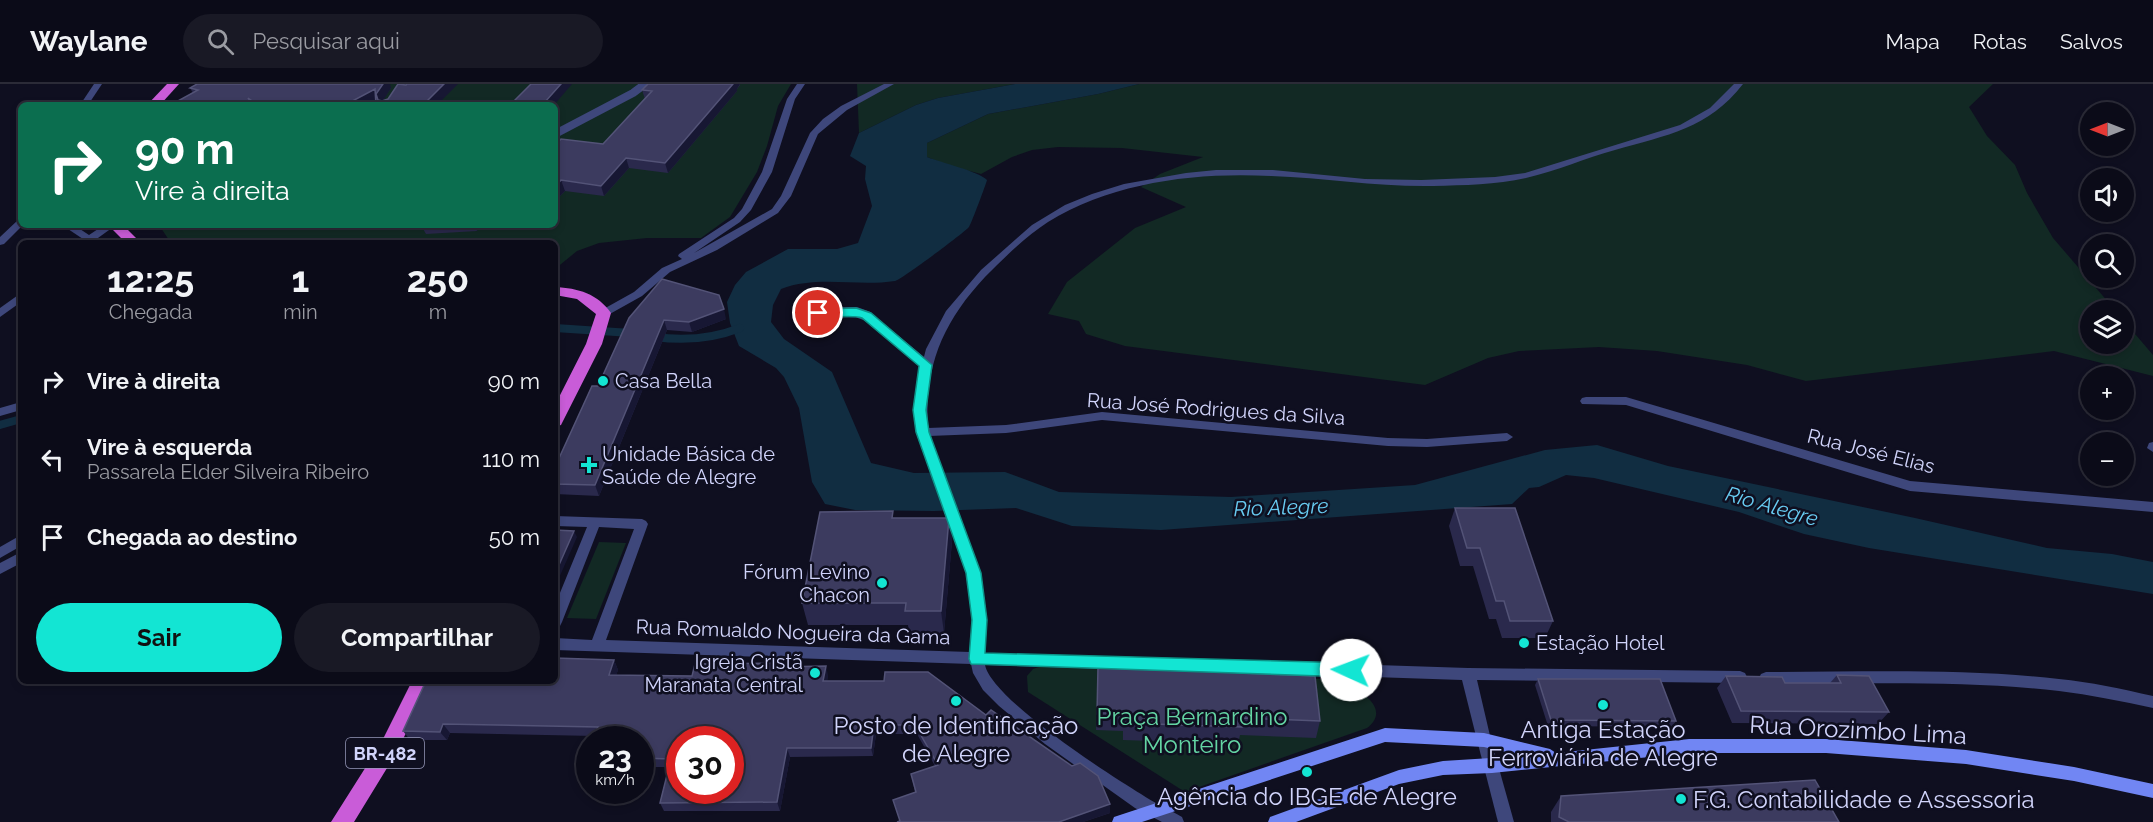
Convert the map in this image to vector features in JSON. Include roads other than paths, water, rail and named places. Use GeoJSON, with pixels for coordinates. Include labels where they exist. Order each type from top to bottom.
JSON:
{"type":"FeatureCollection","features":[{"type":"Feature","properties":{"kind":"highway"},"geometry":{"type":"LineString","coordinates":[[156,102],[173,84]]}},
{"type":"Feature","properties":{"kind":"highway"},"geometry":{"type":"LineString","coordinates":[[116,228],[130,240]]}},
{"type":"Feature","properties":{"kind":"highway"},"geometry":{"type":"LineString","coordinates":[[558,291],[575,292],[592,299],[603,319],[594,344],[560,402]]}},
{"type":"Feature","properties":{"kind":"highway","name":"BR-482"},"geometry":{"type":"LineString","coordinates":[[342,822],[388,749],[420,684]]}},
{"type":"Feature","properties":{"kind":"main road"},"geometry":{"type":"LineString","coordinates":[[1120,822],[1385,735],[1484,740],[1559,758]]}},
{"type":"Feature","properties":{"kind":"main road","name":"Rua Orozimbo Lima"},"geometry":{"type":"LineString","coordinates":[[1276,822],[1399,777],[1443,768],[1689,746],[1826,746],[1966,757],[2074,774],[2153,791]]}},
{"type":"Feature","properties":{"kind":"street"},"geometry":{"type":"LineString","coordinates":[[86,102],[98,84]]}},
{"type":"Feature","properties":{"kind":"street"},"geometry":{"type":"LineString","coordinates":[[603,319],[692,250],[737,220],[747,210],[767,172],[781,135],[784,115],[801,84]]}},
{"type":"Feature","properties":{"kind":"street"},"geometry":{"type":"LineString","coordinates":[[666,270],[713,248],[775,211],[786,196],[814,134],[826,121],[844,108],[890,84]]}},
{"type":"Feature","properties":{"kind":"street"},"geometry":{"type":"LineString","coordinates":[[1156,664],[977,659],[980,620],[974,573],[922,432],[920,410],[926,365],[935,338],[954,305],[1008,251],[1044,221],[1078,203],[1139,182],[1205,175],[1270,173],[1396,183],[1497,180],[1527,175],[1612,148],[1658,137],[1696,122],[1728,99],[1739,84]]}},
{"type":"Feature","properties":{"kind":"street"},"geometry":{"type":"LineString","coordinates":[[0,242],[18,225]]}},
{"type":"Feature","properties":{"kind":"street"},"geometry":{"type":"LineString","coordinates":[[71,228],[85,240]]}},
{"type":"Feature","properties":{"kind":"street"},"geometry":{"type":"LineString","coordinates":[[88,240],[108,228]]}},
{"type":"Feature","properties":{"kind":"street"},"geometry":{"type":"LineString","coordinates":[[0,314],[18,299]]}},
{"type":"Feature","properties":{"kind":"street","name":"Rua José Elias"},"geometry":{"type":"LineString","coordinates":[[1586,400],[1626,400],[1910,486],[2153,507]]}},
{"type":"Feature","properties":{"kind":"street"},"geometry":{"type":"LineString","coordinates":[[0,412],[18,407]]}},
{"type":"Feature","properties":{"kind":"street","name":"Rua José Rodrigues da Silva"},"geometry":{"type":"LineString","coordinates":[[922,432],[1006,429],[1102,416],[1388,442],[1507,437]]}},
{"type":"Feature","properties":{"kind":"street"},"geometry":{"type":"LineString","coordinates":[[558,521],[642,524],[597,646]]}},
{"type":"Feature","properties":{"kind":"street"},"geometry":{"type":"LineString","coordinates":[[558,614],[595,522]]}},
{"type":"Feature","properties":{"kind":"street"},"geometry":{"type":"LineString","coordinates":[[0,553],[18,542]]}},
{"type":"Feature","properties":{"kind":"street"},"geometry":{"type":"LineString","coordinates":[[0,569],[18,558]]}},
{"type":"Feature","properties":{"kind":"street","name":"Rua Romualdo Nogueira da Gama"},"geometry":{"type":"LineString","coordinates":[[558,644],[977,659],[981,676],[991,690],[1020,716],[1138,801],[1176,822]]}},
{"type":"Feature","properties":{"kind":"street"},"geometry":{"type":"LineString","coordinates":[[1204,666],[1468,674],[1998,681],[2113,692],[2153,702]]}},
{"type":"Feature","properties":{"kind":"street"},"geometry":{"type":"LineString","coordinates":[[1468,674],[1506,822]]}},
{"type":"Feature","properties":{"kind":"lane"},"geometry":{"type":"LineString","coordinates":[[558,132],[633,93],[645,84]]}},
{"type":"Feature","properties":{"kind":"lane"},"geometry":{"type":"LineString","coordinates":[[558,142],[570,126]]}},
{"type":"Feature","properties":{"kind":"lane"},"geometry":{"type":"LineString","coordinates":[[800,313],[856,312],[867,315],[926,365]]}},
{"type":"Feature","properties":{"kind":"water","name":"Rio Alegre"},"geometry":{"type":"Polygon","coordinates":[[[1015,84],[1139,84],[1098,94],[988,114],[927,143],[927,157],[968,170],[987,180],[969,227],[933,256],[895,281],[823,282],[795,285],[781,289],[773,305],[771,322],[784,339],[832,372],[871,463],[914,473],[1005,472],[1059,492],[1231,497],[1415,485],[1545,450],[1597,445],[1668,466],[2047,548],[2112,554],[2153,562],[2153,594],[1869,548],[1804,534],[1739,512],[1594,478],[1566,475],[1539,487],[1529,488],[1512,504],[1161,530],[1072,526],[1016,508],[934,511],[855,510],[825,504],[812,482],[799,408],[784,377],[776,368],[739,346],[730,323],[727,302],[735,285],[746,272],[788,249],[837,249],[858,243],[872,206],[865,179],[866,166],[850,156],[859,133],[916,105],[938,98],[1015,84]]]}},
{"type":"Feature","properties":{"kind":"waterway"},"geometry":{"type":"LineString","coordinates":[[558,328],[631,333]]}},
{"type":"Feature","properties":{"kind":"waterway"},"geometry":{"type":"LineString","coordinates":[[655,337],[698,338],[719,335],[740,328]]}},
{"type":"Feature","properties":{"kind":"waterway"},"geometry":{"type":"LineString","coordinates":[[0,425],[18,420]]}},
{"type":"Feature","properties":{"kind":"place","name":"Casa Bella"},"geometry":{"type":"Point","coordinates":[603,381]}},
{"type":"Feature","properties":{"kind":"place","name":"Unidade Básica de Saúde de Alegre"},"geometry":{"type":"Point","coordinates":[589,465]}},
{"type":"Feature","properties":{"kind":"place","name":"Fórum Levino Chacon"},"geometry":{"type":"Point","coordinates":[882,583]}},
{"type":"Feature","properties":{"kind":"place","name":"Estação Hotel"},"geometry":{"type":"Point","coordinates":[1524,643]}},
{"type":"Feature","properties":{"kind":"place","name":"Igreja Cristã Maranata Central"},"geometry":{"type":"Point","coordinates":[815,673]}},
{"type":"Feature","properties":{"kind":"place","name":"Posto de Identificação de Alegre"},"geometry":{"type":"Point","coordinates":[956,701]}},
{"type":"Feature","properties":{"kind":"place","name":"Antiga Estação Ferroviária de Alegre"},"geometry":{"type":"Point","coordinates":[1603,705]}},
{"type":"Feature","properties":{"kind":"place","name":"Agência do IBGE de Alegre"},"geometry":{"type":"Point","coordinates":[1307,772]}},
{"type":"Feature","properties":{"kind":"place","name":"F.G. Contabilidade e Assessoria"},"geometry":{"type":"Point","coordinates":[1681,799]}},
{"type":"Feature","properties":{"kind":"park label","name":"Praça Bernardino Monteiro"},"geometry":{"type":"Point","coordinates":[1192,730]}}]}
